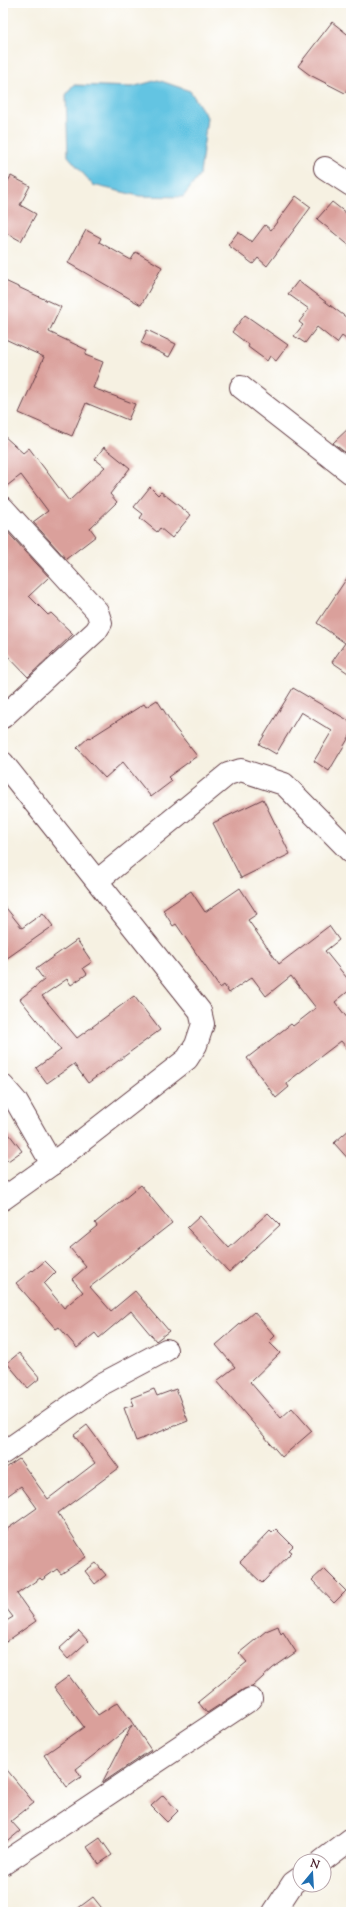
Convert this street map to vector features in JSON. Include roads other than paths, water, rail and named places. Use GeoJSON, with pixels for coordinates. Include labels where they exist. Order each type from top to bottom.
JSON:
{"type":"FeatureCollection","features":[{"type":"Feature","properties":{"kind":"street"},"geometry":{"type":"LineString","coordinates":[[325,168],[351,185]]}},
{"type":"Feature","properties":{"kind":"street"},"geometry":{"type":"LineString","coordinates":[[242,387],[351,473]]}},
{"type":"Feature","properties":{"kind":"street"},"geometry":{"type":"LineString","coordinates":[[3,508],[97,611],[101,624],[96,631],[3,717]]}},
{"type":"Feature","properties":{"kind":"street"},"geometry":{"type":"LineString","coordinates":[[3,763],[200,1011],[203,1024],[196,1045],[187,1059],[52,1164],[3,1199]]}},
{"type":"Feature","properties":{"kind":"street"},"geometry":{"type":"LineString","coordinates":[[97,881],[228,774],[241,770],[284,784],[351,852]]}},
{"type":"Feature","properties":{"kind":"street"},"geometry":{"type":"LineString","coordinates":[[3,1086],[16,1101],[52,1164]]}},
{"type":"Feature","properties":{"kind":"street"},"geometry":{"type":"LineString","coordinates":[[3,1453],[102,1384],[166,1350]]}},
{"type":"Feature","properties":{"kind":"street"},"geometry":{"type":"LineString","coordinates":[[3,1864],[251,1699]]}},
{"type":"Feature","properties":{"kind":"street"},"geometry":{"type":"LineString","coordinates":[[332,1853],[351,1839]]}},
{"type":"Feature","properties":{"kind":"street"},"geometry":{"type":"LineString","coordinates":[[274,1912],[292,1885]]}},
{"type":"Feature","properties":{"kind":"water"},"geometry":{"type":"Polygon","coordinates":[[[158,80],[190,91],[207,117],[200,175],[183,197],[139,196],[93,185],[68,156],[66,95],[73,85],[132,87],[158,80]]]}}]}
